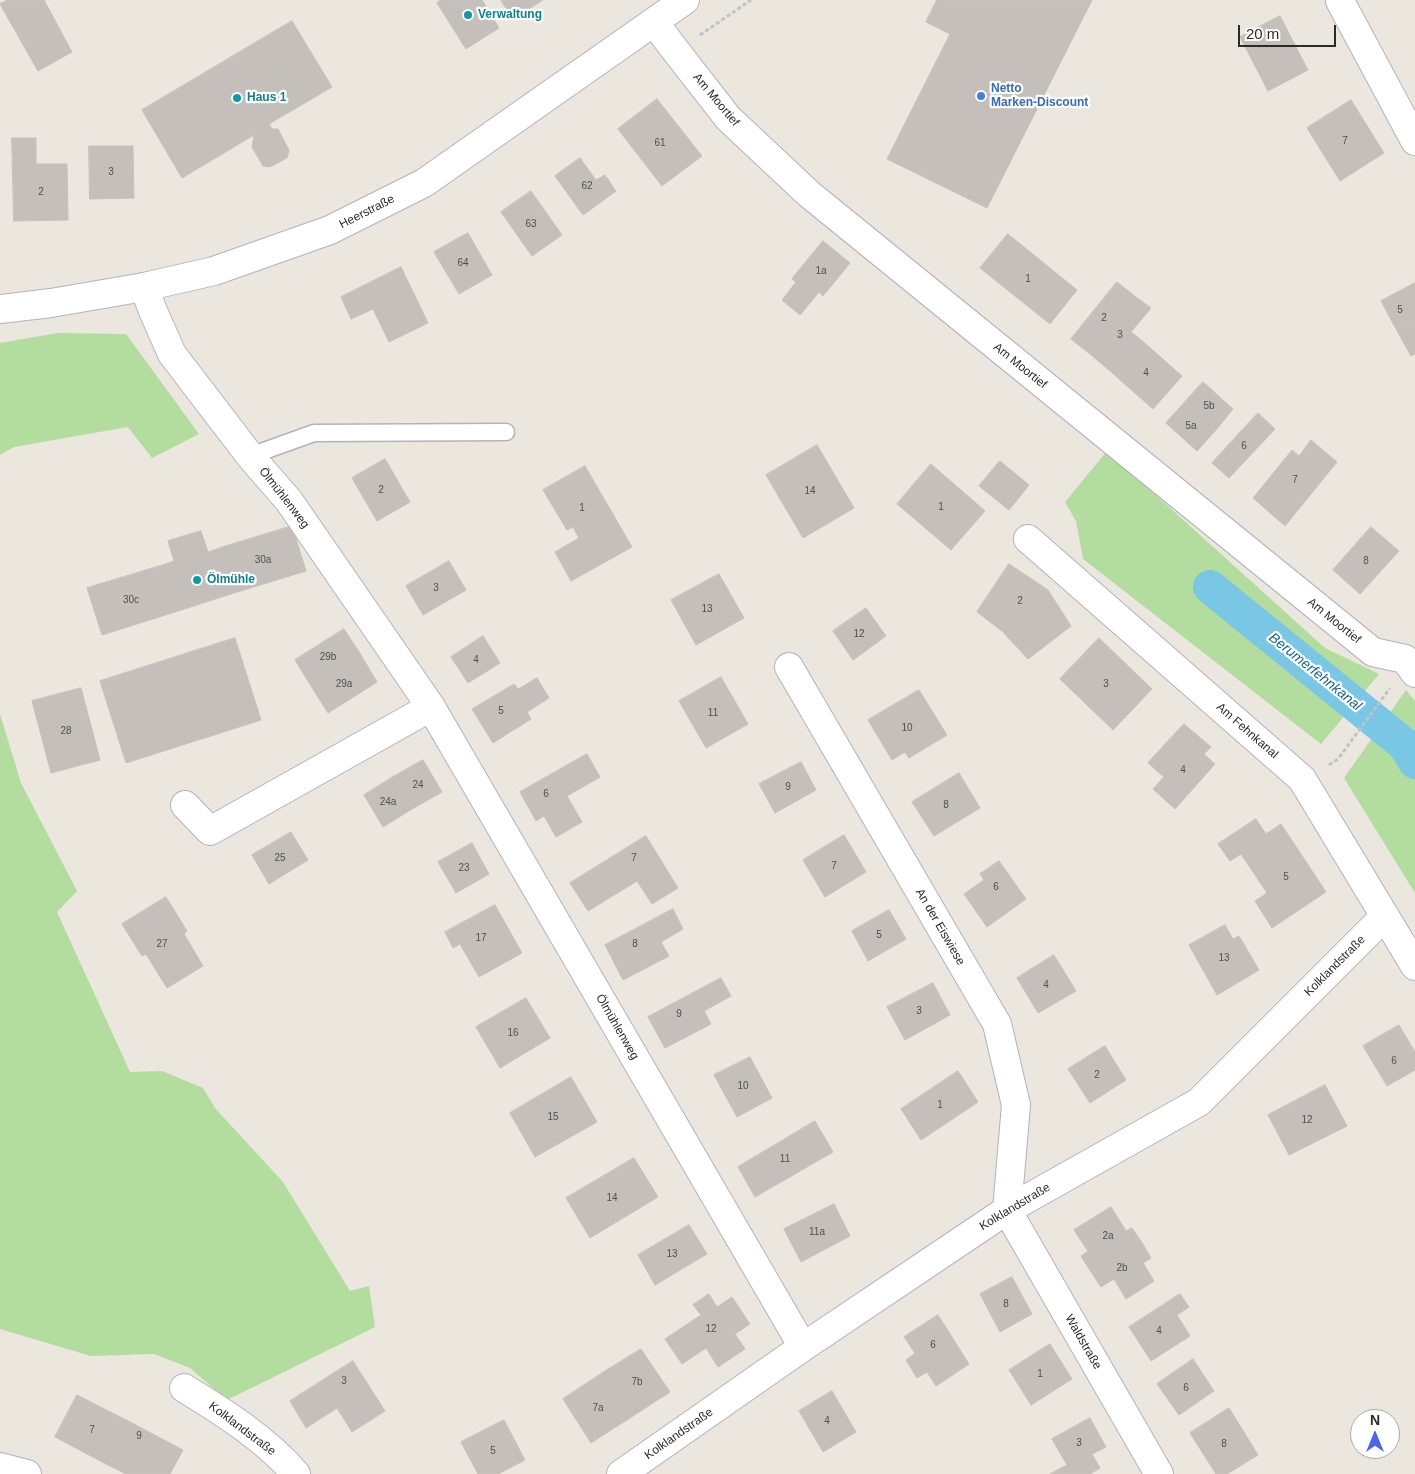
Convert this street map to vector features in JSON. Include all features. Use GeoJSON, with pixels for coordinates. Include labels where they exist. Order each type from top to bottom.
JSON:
{"type":"FeatureCollection","features":[{"type":"Feature","properties":{"kind":"street","name":"Heerstraße"},"geometry":{"type":"LineString","coordinates":[[0,309],[144,287],[214,271],[330,230],[424,183],[685,0]]}},
{"type":"Feature","properties":{"kind":"street"},"geometry":{"type":"LineString","coordinates":[[1340,1],[1415,141]]}},
{"type":"Feature","properties":{"kind":"street","name":"Am Moortief"},"geometry":{"type":"LineString","coordinates":[[654,22],[728,118],[809,194],[1373,652],[1407,666]]}},
{"type":"Feature","properties":{"kind":"street","name":"Ölmühlenweg"},"geometry":{"type":"LineString","coordinates":[[144,287],[172,354],[250,456],[289,501],[431,707],[803,1348]]}},
{"type":"Feature","properties":{"kind":"street","name":"Am Fehnkanal"},"geometry":{"type":"LineString","coordinates":[[1028,538],[1302,779],[1415,966]]}},
{"type":"Feature","properties":{"kind":"street","name":"An der Eiswiese"},"geometry":{"type":"LineString","coordinates":[[789,667],[997,1024],[1016,1105],[1007,1210]]}},
{"type":"Feature","properties":{"kind":"street"},"geometry":{"type":"LineString","coordinates":[[185,806],[210,831],[431,707]]}},
{"type":"Feature","properties":{"kind":"street","name":"Kolklandstraße"},"geometry":{"type":"LineString","coordinates":[[622,1474],[803,1348],[1007,1210],[1199,1102],[1385,916]]}},
{"type":"Feature","properties":{"kind":"street","name":"Waldstraße"},"geometry":{"type":"LineString","coordinates":[[1007,1210],[1159,1474]]}},
{"type":"Feature","properties":{"kind":"street","name":"Kolklandstraße"},"geometry":{"type":"LineString","coordinates":[[184,1388],[226,1414],[286,1462],[296,1474]]}},
{"type":"Feature","properties":{"kind":"street"},"geometry":{"type":"LineString","coordinates":[[0,1467],[27,1474]]}},
{"type":"Feature","properties":{"kind":"lane"},"geometry":{"type":"LineString","coordinates":[[250,456],[314,433],[506,432]]}},
{"type":"Feature","properties":{"kind":"path"},"geometry":{"type":"LineString","coordinates":[[672,46],[702,34],[751,0]]}},
{"type":"Feature","properties":{"kind":"path"},"geometry":{"type":"LineString","coordinates":[[1338,759],[1407,666]]}},
{"type":"Feature","properties":{"kind":"green space"},"geometry":{"type":"Polygon","coordinates":[[[58,333],[126,334],[199,434],[152,458],[128,427],[14,447],[0,455],[0,343],[58,333]]]}},
{"type":"Feature","properties":{"kind":"green space"},"geometry":{"type":"Polygon","coordinates":[[[1107,451],[1325,648],[1379,674],[1321,744],[1083,559],[1076,521],[1065,502],[1107,451]]]}},
{"type":"Feature","properties":{"kind":"green space"},"geometry":{"type":"Polygon","coordinates":[[[1406,690],[1415,701],[1415,893],[1344,778],[1406,690]]]}},
{"type":"Feature","properties":{"kind":"green space"},"geometry":{"type":"Polygon","coordinates":[[[0,714],[21,783],[77,891],[57,912],[130,1072],[162,1071],[203,1088],[215,1108],[283,1182],[350,1291],[369,1286],[375,1327],[227,1400],[190,1368],[154,1354],[91,1356],[0,1329],[0,714]]]}},
{"type":"Feature","properties":{"kind":"building"},"geometry":{"type":"Polygon","coordinates":[[[8,0],[44,0],[72,52],[38,71],[0,4],[8,0]]]}},
{"type":"Feature","properties":{"kind":"building","name":"Verwaltung"},"geometry":{"type":"Polygon","coordinates":[[[441,0],[482,0],[499,28],[466,49],[437,3],[441,0]]]}},
{"type":"Feature","properties":{"kind":"building"},"geometry":{"type":"Polygon","coordinates":[[[501,0],[543,0],[513,19],[501,0]]]}},
{"type":"Feature","properties":{"kind":"building","name":"Netto Marken-Discount"},"geometry":{"type":"Polygon","coordinates":[[[937,0],[1092,0],[987,208],[887,159],[950,34],[926,22],[937,0]]]}},
{"type":"Feature","properties":{"kind":"building"},"geometry":{"type":"Polygon","coordinates":[[[1280,16],[1308,70],[1268,91],[1240,37],[1280,16]]]}},
{"type":"Feature","properties":{"kind":"building","name":"Haus 1"},"geometry":{"type":"Polygon","coordinates":[[[292,21],[332,87],[269,124],[272,129],[278,129],[289,150],[287,158],[270,167],[263,166],[252,147],[254,135],[182,178],[142,110],[292,21]]]}},
{"type":"Feature","properties":{"kind":"building"},"geometry":{"type":"Polygon","coordinates":[[[657,99],[702,156],[662,186],[618,129],[657,99]]]}},
{"type":"Feature","properties":{"kind":"building"},"geometry":{"type":"Polygon","coordinates":[[[1351,100],[1384,153],[1340,181],[1307,128],[1351,100]]]}},
{"type":"Feature","properties":{"kind":"building"},"geometry":{"type":"Polygon","coordinates":[[[12,138],[36,138],[36,164],[67,164],[68,220],[14,221],[12,138]]]}},
{"type":"Feature","properties":{"kind":"building"},"geometry":{"type":"Polygon","coordinates":[[[89,146],[133,146],[134,198],[90,199],[89,146]]]}},
{"type":"Feature","properties":{"kind":"building"},"geometry":{"type":"Polygon","coordinates":[[[580,158],[596,180],[605,175],[616,191],[583,215],[555,176],[580,158]]]}},
{"type":"Feature","properties":{"kind":"building"},"geometry":{"type":"Polygon","coordinates":[[[531,191],[562,235],[532,256],[501,212],[531,191]]]}},
{"type":"Feature","properties":{"kind":"building"},"geometry":{"type":"Polygon","coordinates":[[[468,233],[492,275],[459,294],[434,252],[468,233]]]}},
{"type":"Feature","properties":{"kind":"building"},"geometry":{"type":"Polygon","coordinates":[[[1008,234],[1077,290],[1050,324],[980,268],[1008,234]]]}},
{"type":"Feature","properties":{"kind":"building"},"geometry":{"type":"Polygon","coordinates":[[[823,241],[850,263],[823,296],[819,292],[800,315],[782,300],[796,282],[792,279],[823,241]]]}},
{"type":"Feature","properties":{"kind":"building"},"geometry":{"type":"Polygon","coordinates":[[[401,267],[428,323],[389,342],[373,309],[351,319],[341,297],[401,267]]]}},
{"type":"Feature","properties":{"kind":"building"},"geometry":{"type":"Polygon","coordinates":[[[1117,282],[1136,297],[1090,354],[1071,339],[1117,282]]]}},
{"type":"Feature","properties":{"kind":"building"},"geometry":{"type":"Polygon","coordinates":[[[1415,283],[1415,319],[1396,329],[1381,301],[1415,283]]]}},
{"type":"Feature","properties":{"kind":"building"},"geometry":{"type":"Polygon","coordinates":[[[1136,297],[1151,308],[1131,332],[1139,338],[1110,371],[1090,354],[1136,297]]]}},
{"type":"Feature","properties":{"kind":"building"},"geometry":{"type":"Polygon","coordinates":[[[1415,319],[1415,354],[1411,356],[1396,329],[1415,319]]]}},
{"type":"Feature","properties":{"kind":"building"},"geometry":{"type":"Polygon","coordinates":[[[1139,338],[1182,376],[1153,409],[1110,371],[1139,338]]]}},
{"type":"Feature","properties":{"kind":"building"},"geometry":{"type":"Polygon","coordinates":[[[1203,382],[1233,409],[1216,430],[1185,402],[1203,382]]]}},
{"type":"Feature","properties":{"kind":"building"},"geometry":{"type":"Polygon","coordinates":[[[1185,402],[1216,430],[1197,451],[1166,423],[1185,402]]]}},
{"type":"Feature","properties":{"kind":"building"},"geometry":{"type":"Polygon","coordinates":[[[1258,413],[1275,429],[1229,478],[1212,463],[1258,413]]]}},
{"type":"Feature","properties":{"kind":"building"},"geometry":{"type":"Polygon","coordinates":[[[1311,440],[1337,462],[1285,526],[1253,498],[1292,450],[1299,456],[1311,440]]]}},
{"type":"Feature","properties":{"kind":"building"},"geometry":{"type":"Polygon","coordinates":[[[817,445],[854,508],[803,538],[766,475],[817,445]]]}},
{"type":"Feature","properties":{"kind":"building"},"geometry":{"type":"Polygon","coordinates":[[[385,459],[410,502],[377,521],[352,478],[385,459]]]}},
{"type":"Feature","properties":{"kind":"building"},"geometry":{"type":"Polygon","coordinates":[[[1000,461],[1029,485],[1009,510],[979,486],[1000,461]]]}},
{"type":"Feature","properties":{"kind":"building"},"geometry":{"type":"Polygon","coordinates":[[[931,464],[985,511],[951,550],[897,504],[931,464]]]}},
{"type":"Feature","properties":{"kind":"building"},"geometry":{"type":"Polygon","coordinates":[[[585,466],[632,547],[571,581],[555,552],[579,538],[573,527],[567,530],[543,490],[585,466]]]}},
{"type":"Feature","properties":{"kind":"building","name":"Ölmühle"},"geometry":{"type":"Polygon","coordinates":[[[292,526],[306,571],[234,593],[220,548],[292,526]]]}},
{"type":"Feature","properties":{"kind":"building"},"geometry":{"type":"Polygon","coordinates":[[[1371,527],[1399,551],[1360,594],[1333,570],[1371,527]]]}},
{"type":"Feature","properties":{"kind":"building","name":"Ölmühle"},"geometry":{"type":"Polygon","coordinates":[[[201,531],[208,552],[220,548],[234,593],[175,612],[160,566],[174,561],[168,541],[201,531]]]}},
{"type":"Feature","properties":{"kind":"building"},"geometry":{"type":"Polygon","coordinates":[[[449,561],[466,590],[423,615],[406,586],[449,561]]]}},
{"type":"Feature","properties":{"kind":"building"},"geometry":{"type":"Polygon","coordinates":[[[1009,564],[1048,590],[1071,626],[1028,659],[1002,631],[977,612],[1009,564]]]}},
{"type":"Feature","properties":{"kind":"building"},"geometry":{"type":"Polygon","coordinates":[[[160,566],[175,612],[102,635],[87,588],[160,566]]]}},
{"type":"Feature","properties":{"kind":"building"},"geometry":{"type":"Polygon","coordinates":[[[719,574],[744,618],[696,645],[671,600],[719,574]]]}},
{"type":"Feature","properties":{"kind":"building"},"geometry":{"type":"Polygon","coordinates":[[[866,608],[886,636],[853,660],[833,631],[866,608]]]}},
{"type":"Feature","properties":{"kind":"building"},"geometry":{"type":"Polygon","coordinates":[[[344,629],[361,655],[311,686],[295,660],[344,629]]]}},
{"type":"Feature","properties":{"kind":"building"},"geometry":{"type":"Polygon","coordinates":[[[483,636],[500,663],[468,683],[451,657],[483,636]]]}},
{"type":"Feature","properties":{"kind":"building"},"geometry":{"type":"Polygon","coordinates":[[[235,638],[261,720],[126,763],[100,681],[235,638]]]}},
{"type":"Feature","properties":{"kind":"building"},"geometry":{"type":"Polygon","coordinates":[[[1099,638],[1152,689],[1113,730],[1060,679],[1099,638]]]}},
{"type":"Feature","properties":{"kind":"building"},"geometry":{"type":"Polygon","coordinates":[[[361,655],[377,682],[328,713],[311,686],[361,655]]]}},
{"type":"Feature","properties":{"kind":"building"},"geometry":{"type":"Polygon","coordinates":[[[721,677],[748,724],[706,748],[679,701],[721,677]]]}},
{"type":"Feature","properties":{"kind":"building"},"geometry":{"type":"Polygon","coordinates":[[[537,678],[549,698],[527,712],[531,719],[493,743],[472,709],[514,684],[518,689],[537,678]]]}},
{"type":"Feature","properties":{"kind":"building"},"geometry":{"type":"Polygon","coordinates":[[[81,688],[100,760],[51,773],[32,701],[81,688]]]}},
{"type":"Feature","properties":{"kind":"building"},"geometry":{"type":"Polygon","coordinates":[[[919,690],[947,735],[909,758],[905,752],[892,760],[868,720],[919,690]]]}},
{"type":"Feature","properties":{"kind":"building"},"geometry":{"type":"Polygon","coordinates":[[[1184,724],[1211,747],[1204,754],[1215,764],[1175,809],[1153,789],[1164,777],[1148,763],[1184,724]]]}},
{"type":"Feature","properties":{"kind":"building"},"geometry":{"type":"Polygon","coordinates":[[[587,754],[600,777],[567,796],[582,822],[556,837],[544,816],[536,821],[520,792],[587,754]]]}},
{"type":"Feature","properties":{"kind":"building"},"geometry":{"type":"Polygon","coordinates":[[[423,760],[442,792],[412,809],[393,777],[423,760]]]}},
{"type":"Feature","properties":{"kind":"building"},"geometry":{"type":"Polygon","coordinates":[[[801,762],[816,790],[775,813],[759,784],[801,762]]]}},
{"type":"Feature","properties":{"kind":"building"},"geometry":{"type":"Polygon","coordinates":[[[959,773],[980,808],[934,836],[912,802],[959,773]]]}},
{"type":"Feature","properties":{"kind":"building"},"geometry":{"type":"Polygon","coordinates":[[[393,777],[412,809],[383,827],[364,795],[393,777]]]}},
{"type":"Feature","properties":{"kind":"building"},"geometry":{"type":"Polygon","coordinates":[[[1256,819],[1266,834],[1281,824],[1326,892],[1272,928],[1255,901],[1267,893],[1241,854],[1230,861],[1218,844],[1256,819]]]}},
{"type":"Feature","properties":{"kind":"building"},"geometry":{"type":"Polygon","coordinates":[[[291,832],[308,860],[269,884],[252,855],[291,832]]]}},
{"type":"Feature","properties":{"kind":"building"},"geometry":{"type":"Polygon","coordinates":[[[844,835],[866,872],[825,897],[803,860],[844,835]]]}},
{"type":"Feature","properties":{"kind":"building"},"geometry":{"type":"Polygon","coordinates":[[[646,836],[678,888],[652,904],[637,881],[588,911],[570,883],[646,836]]]}},
{"type":"Feature","properties":{"kind":"building"},"geometry":{"type":"Polygon","coordinates":[[[472,843],[489,874],[456,893],[438,862],[472,843]]]}},
{"type":"Feature","properties":{"kind":"building"},"geometry":{"type":"Polygon","coordinates":[[[999,861],[1026,899],[987,927],[964,894],[984,880],[980,874],[999,861]]]}},
{"type":"Feature","properties":{"kind":"building"},"geometry":{"type":"Polygon","coordinates":[[[166,897],[187,931],[184,934],[203,966],[167,988],[146,954],[142,956],[122,924],[166,897]]]}},
{"type":"Feature","properties":{"kind":"building"},"geometry":{"type":"Polygon","coordinates":[[[495,905],[522,953],[479,977],[460,944],[453,948],[445,932],[495,905]]]}},
{"type":"Feature","properties":{"kind":"building"},"geometry":{"type":"Polygon","coordinates":[[[673,909],[683,929],[661,942],[669,956],[623,980],[605,945],[673,909]]]}},
{"type":"Feature","properties":{"kind":"building"},"geometry":{"type":"Polygon","coordinates":[[[889,910],[906,939],[868,961],[852,931],[889,910]]]}},
{"type":"Feature","properties":{"kind":"building"},"geometry":{"type":"Polygon","coordinates":[[[1225,925],[1233,939],[1239,936],[1259,970],[1217,995],[1189,945],[1225,925]]]}},
{"type":"Feature","properties":{"kind":"building"},"geometry":{"type":"Polygon","coordinates":[[[1054,955],[1076,991],[1038,1013],[1017,978],[1054,955]]]}},
{"type":"Feature","properties":{"kind":"building"},"geometry":{"type":"Polygon","coordinates":[[[721,978],[731,996],[704,1011],[711,1024],[665,1048],[648,1017],[721,978]]]}},
{"type":"Feature","properties":{"kind":"building"},"geometry":{"type":"Polygon","coordinates":[[[933,983],[950,1015],[905,1040],[887,1007],[933,983]]]}},
{"type":"Feature","properties":{"kind":"building"},"geometry":{"type":"Polygon","coordinates":[[[526,998],[550,1038],[500,1068],[476,1027],[526,998]]]}},
{"type":"Feature","properties":{"kind":"building"},"geometry":{"type":"Polygon","coordinates":[[[1399,1025],[1415,1052],[1415,1070],[1387,1086],[1363,1046],[1399,1025]]]}},
{"type":"Feature","properties":{"kind":"building"},"geometry":{"type":"Polygon","coordinates":[[[1105,1046],[1126,1080],[1090,1103],[1068,1069],[1105,1046]]]}},
{"type":"Feature","properties":{"kind":"building"},"geometry":{"type":"Polygon","coordinates":[[[750,1057],[772,1098],[737,1117],[714,1075],[750,1057]]]}},
{"type":"Feature","properties":{"kind":"building"},"geometry":{"type":"Polygon","coordinates":[[[958,1071],[978,1102],[921,1140],[901,1109],[958,1071]]]}},
{"type":"Feature","properties":{"kind":"building"},"geometry":{"type":"Polygon","coordinates":[[[571,1077],[597,1122],[535,1157],[510,1113],[571,1077]]]}},
{"type":"Feature","properties":{"kind":"building"},"geometry":{"type":"Polygon","coordinates":[[[1325,1085],[1347,1126],[1289,1155],[1268,1115],[1325,1085]]]}},
{"type":"Feature","properties":{"kind":"building"},"geometry":{"type":"Polygon","coordinates":[[[815,1121],[833,1152],[755,1197],[738,1167],[815,1121]]]}},
{"type":"Feature","properties":{"kind":"building"},"geometry":{"type":"Polygon","coordinates":[[[634,1158],[658,1197],[590,1238],[566,1198],[634,1158]]]}},
{"type":"Feature","properties":{"kind":"building"},"geometry":{"type":"Polygon","coordinates":[[[834,1204],[850,1236],[801,1262],[784,1229],[834,1204]]]}},
{"type":"Feature","properties":{"kind":"building"},"geometry":{"type":"Polygon","coordinates":[[[1111,1207],[1126,1231],[1132,1228],[1141,1241],[1091,1272],[1081,1256],[1088,1251],[1074,1230],[1111,1207]]]}},
{"type":"Feature","properties":{"kind":"building"},"geometry":{"type":"Polygon","coordinates":[[[689,1225],[707,1254],[655,1285],[638,1255],[689,1225]]]}},
{"type":"Feature","properties":{"kind":"building"},"geometry":{"type":"Polygon","coordinates":[[[1141,1241],[1151,1258],[1143,1263],[1154,1281],[1126,1299],[1114,1279],[1101,1287],[1091,1272],[1141,1241]]]}},
{"type":"Feature","properties":{"kind":"building"},"geometry":{"type":"Polygon","coordinates":[[[1012,1277],[1032,1314],[1000,1332],[980,1294],[1012,1277]]]}},
{"type":"Feature","properties":{"kind":"building"},"geometry":{"type":"Polygon","coordinates":[[[709,1294],[717,1307],[732,1297],[750,1324],[735,1334],[745,1349],[718,1367],[706,1348],[682,1364],[665,1339],[701,1315],[693,1305],[709,1294]]]}},
{"type":"Feature","properties":{"kind":"building"},"geometry":{"type":"Polygon","coordinates":[[[1180,1294],[1189,1307],[1177,1315],[1190,1336],[1151,1361],[1129,1327],[1180,1294]]]}},
{"type":"Feature","properties":{"kind":"building"},"geometry":{"type":"Polygon","coordinates":[[[938,1315],[969,1364],[936,1386],[927,1372],[917,1378],[906,1360],[915,1353],[904,1337],[938,1315]]]}},
{"type":"Feature","properties":{"kind":"building"},"geometry":{"type":"Polygon","coordinates":[[[1050,1344],[1072,1379],[1031,1405],[1009,1370],[1050,1344]]]}},
{"type":"Feature","properties":{"kind":"building"},"geometry":{"type":"Polygon","coordinates":[[[641,1349],[670,1392],[633,1416],[604,1372],[641,1349]]]}},
{"type":"Feature","properties":{"kind":"building"},"geometry":{"type":"Polygon","coordinates":[[[1193,1359],[1214,1391],[1179,1415],[1157,1384],[1193,1359]]]}},
{"type":"Feature","properties":{"kind":"building"},"geometry":{"type":"Polygon","coordinates":[[[353,1361],[385,1411],[352,1432],[337,1408],[306,1428],[290,1401],[353,1361]]]}},
{"type":"Feature","properties":{"kind":"building"},"geometry":{"type":"Polygon","coordinates":[[[604,1372],[633,1416],[591,1443],[563,1399],[604,1372]]]}},
{"type":"Feature","properties":{"kind":"building"},"geometry":{"type":"Polygon","coordinates":[[[832,1391],[856,1432],[823,1452],[799,1411],[832,1391]]]}},
{"type":"Feature","properties":{"kind":"building"},"geometry":{"type":"Polygon","coordinates":[[[77,1395],[130,1422],[108,1465],[55,1437],[77,1395]]]}},
{"type":"Feature","properties":{"kind":"building"},"geometry":{"type":"Polygon","coordinates":[[[1229,1408],[1258,1455],[1227,1474],[1216,1474],[1190,1433],[1229,1408]]]}},
{"type":"Feature","properties":{"kind":"building"},"geometry":{"type":"Polygon","coordinates":[[[1090,1418],[1106,1447],[1092,1454],[1100,1468],[1090,1474],[1050,1474],[1067,1465],[1052,1439],[1090,1418]]]}},
{"type":"Feature","properties":{"kind":"building"},"geometry":{"type":"Polygon","coordinates":[[[504,1420],[525,1460],[498,1474],[478,1474],[461,1442],[504,1420]]]}},
{"type":"Feature","properties":{"kind":"building"},"geometry":{"type":"Polygon","coordinates":[[[130,1422],[183,1450],[170,1474],[126,1474],[108,1465],[130,1422]]]}},
{"type":"Feature","properties":{"kind":"waterway","name":"Berumerfehnkanal"},"geometry":{"type":"LineString","coordinates":[[1210,587],[1405,745],[1415,762]]}},
{"type":"Feature","properties":{"kind":"place","name":"Verwaltung"},"geometry":{"type":"Point","coordinates":[468,15]}},
{"type":"Feature","properties":{"kind":"place","name":"Netto Marken-Discount"},"geometry":{"type":"Point","coordinates":[981,96]}},
{"type":"Feature","properties":{"kind":"place","name":"Haus 1"},"geometry":{"type":"Point","coordinates":[237,98]}},
{"type":"Feature","properties":{"kind":"place","name":"Ölmühle"},"geometry":{"type":"Point","coordinates":[197,580]}}]}
